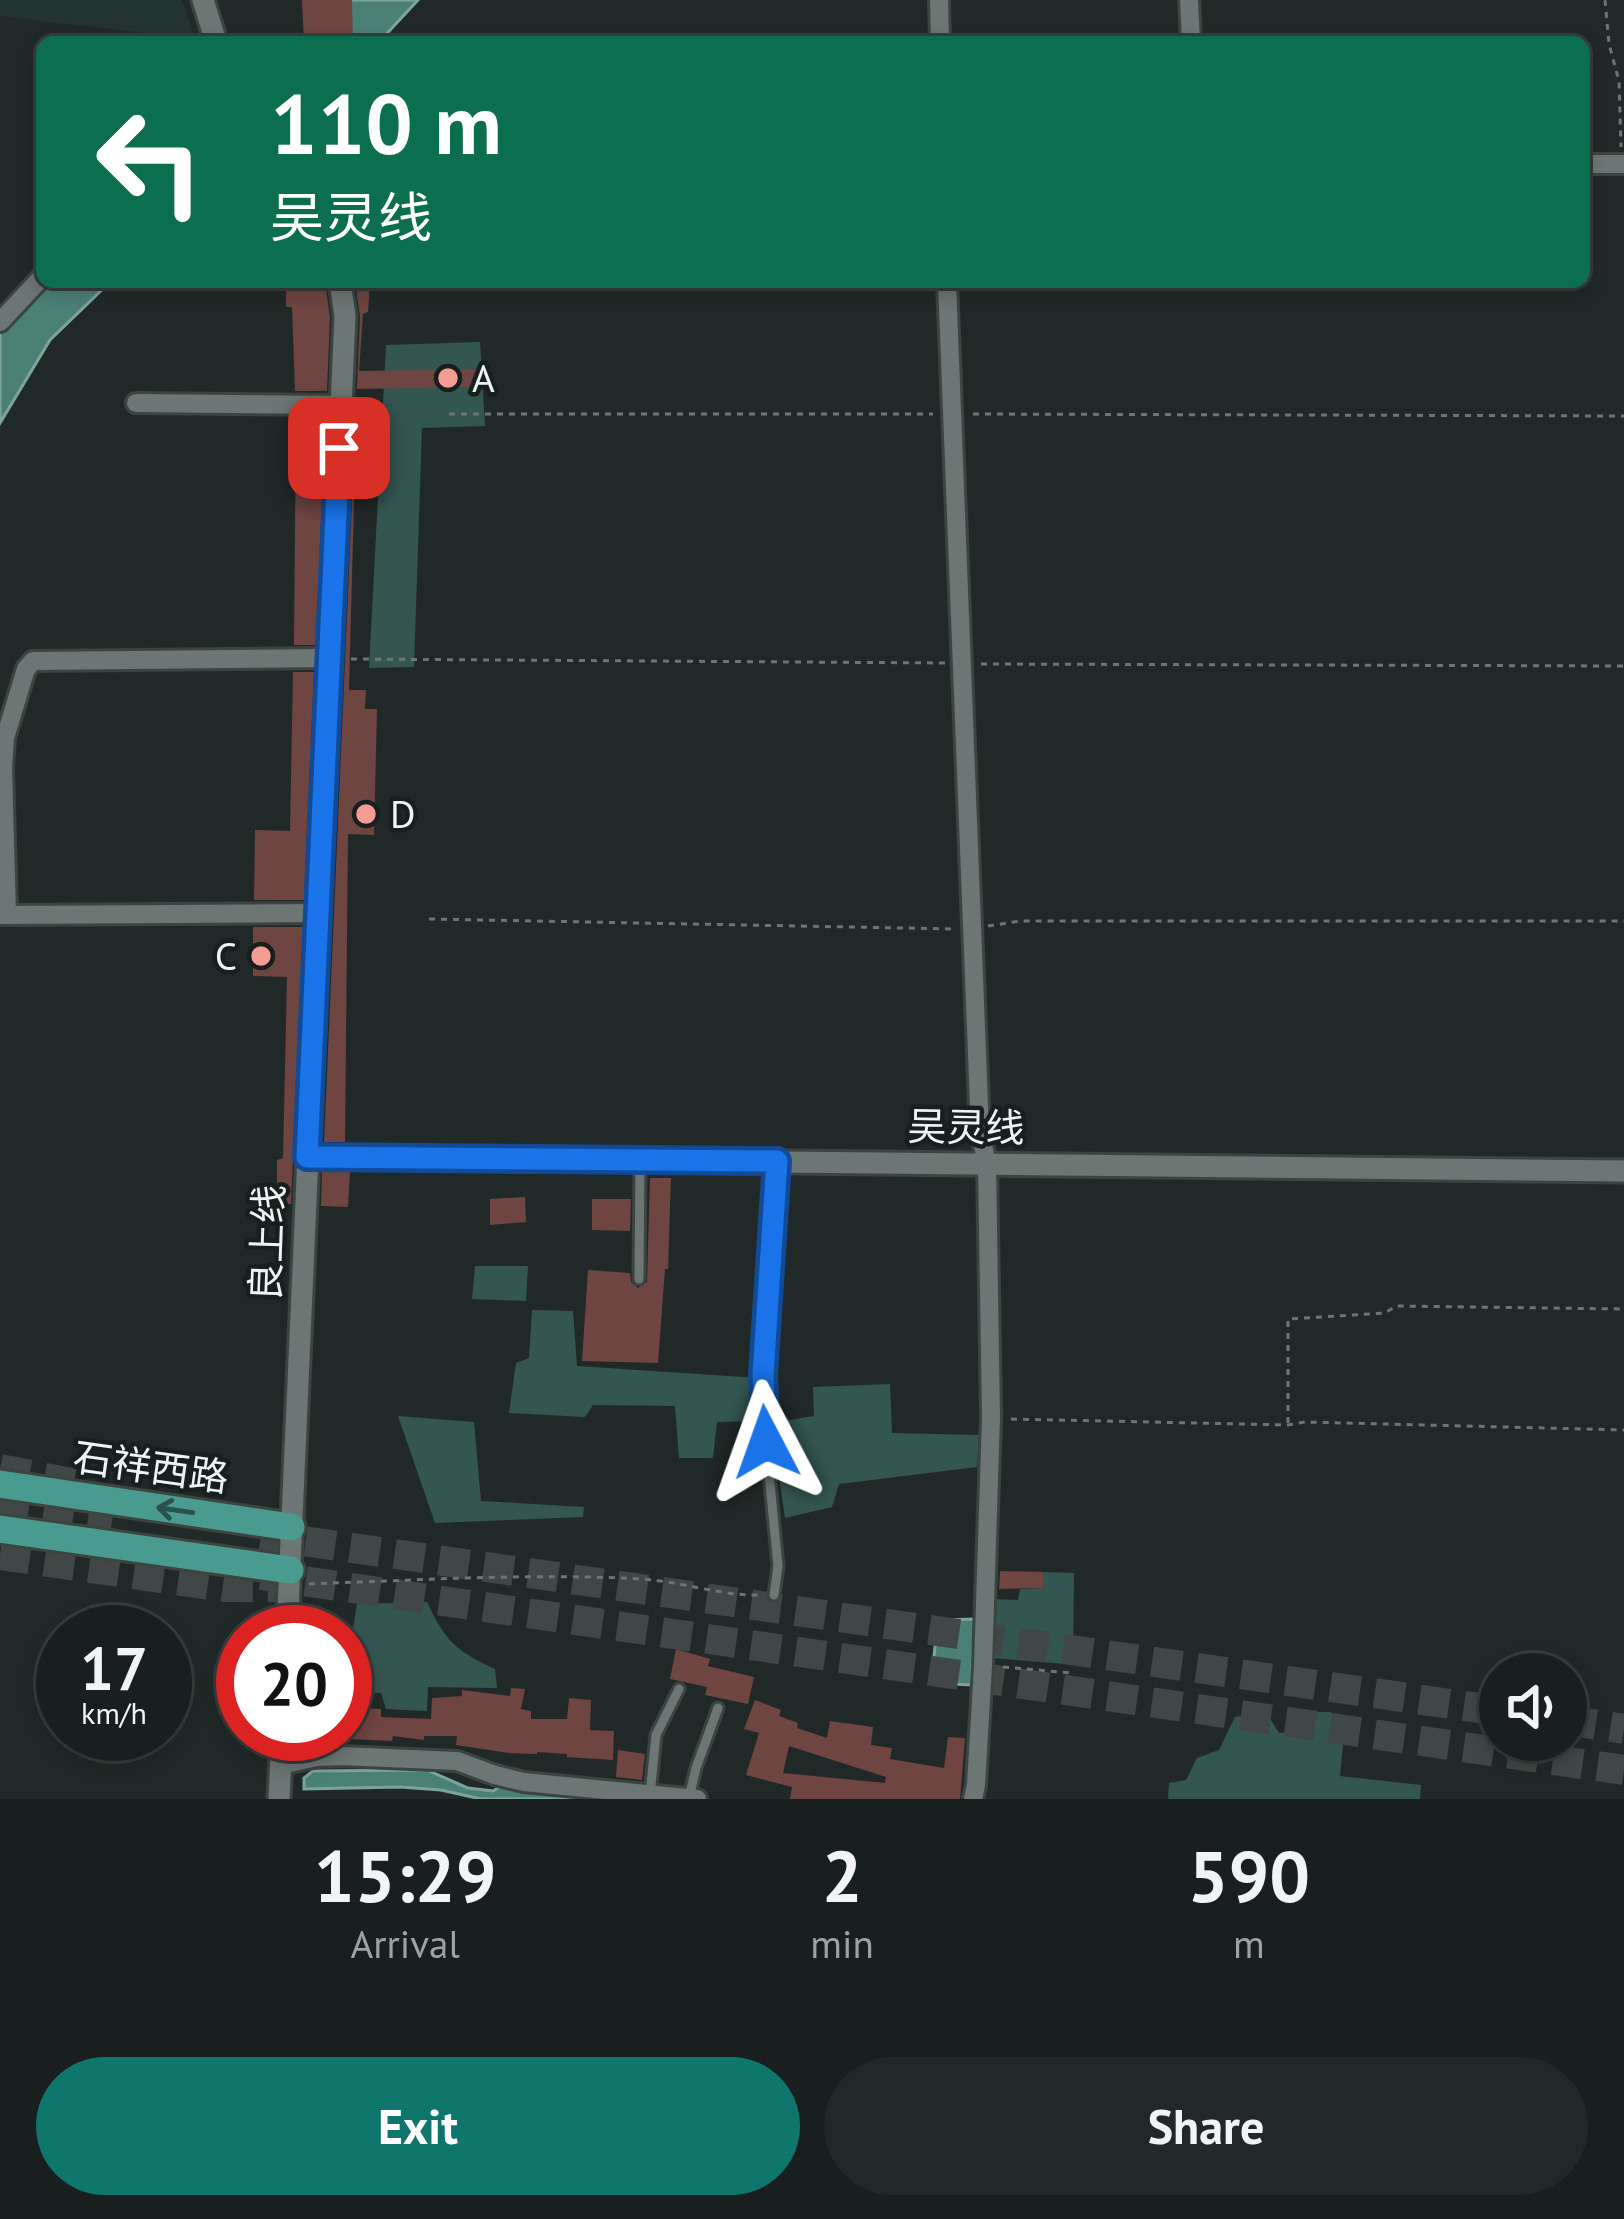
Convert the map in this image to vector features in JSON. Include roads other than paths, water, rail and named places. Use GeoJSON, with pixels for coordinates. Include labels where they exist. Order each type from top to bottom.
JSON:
{"type":"FeatureCollection","features":[{"type":"Feature","properties":{"kind":"main road","name":"石祥西路"},"geometry":{"type":"LineString","coordinates":[[0,1484],[291,1527]]}},
{"type":"Feature","properties":{"kind":"main road"},"geometry":{"type":"LineString","coordinates":[[0,1529],[289,1577]]}},
{"type":"Feature","properties":{"kind":"street"},"geometry":{"type":"LineString","coordinates":[[202,0],[214,36]]}},
{"type":"Feature","properties":{"kind":"street"},"geometry":{"type":"LineString","coordinates":[[939,0],[940,36]]}},
{"type":"Feature","properties":{"kind":"street"},"geometry":{"type":"LineString","coordinates":[[1189,0],[1191,36]]}},
{"type":"Feature","properties":{"kind":"street"},"geometry":{"type":"LineString","coordinates":[[1590,164],[1622,164]]}},
{"type":"Feature","properties":{"kind":"street"},"geometry":{"type":"LineString","coordinates":[[0,322],[36,283]]}},
{"type":"Feature","properties":{"kind":"street","name":"良上线"},"geometry":{"type":"LineString","coordinates":[[288,1605],[345,316],[341,288]]}},
{"type":"Feature","properties":{"kind":"street"},"geometry":{"type":"LineString","coordinates":[[947,288],[980,1131],[987,1164],[991,1418],[983,1666],[973,1799]]}},
{"type":"Feature","properties":{"kind":"street"},"geometry":{"type":"LineString","coordinates":[[136,403],[341,405]]}},
{"type":"Feature","properties":{"kind":"street"},"geometry":{"type":"LineString","coordinates":[[317,913],[3,915],[1,768],[5,738],[26,668],[33,661],[331,658]]}},
{"type":"Feature","properties":{"kind":"street","name":"吴灵线"},"geometry":{"type":"LineString","coordinates":[[307,1157],[1624,1171]]}},
{"type":"Feature","properties":{"kind":"street"},"geometry":{"type":"LineString","coordinates":[[280,1765],[341,1756],[457,1760],[524,1782],[693,1799]]}},
{"type":"Feature","properties":{"kind":"street"},"geometry":{"type":"LineString","coordinates":[[279,1799],[280,1761]]}},
{"type":"Feature","properties":{"kind":"lane"},"geometry":{"type":"LineString","coordinates":[[639,1280],[640,1160]]}},
{"type":"Feature","properties":{"kind":"lane"},"geometry":{"type":"LineString","coordinates":[[774,1594],[778,1566],[762,1401],[777,1161]]}},
{"type":"Feature","properties":{"kind":"lane"},"geometry":{"type":"LineString","coordinates":[[650,1795],[656,1735],[679,1689]]}},
{"type":"Feature","properties":{"kind":"lane"},"geometry":{"type":"LineString","coordinates":[[693,1799],[696,1768],[718,1708]]}},
{"type":"Feature","properties":{"kind":"tunnel"},"geometry":{"type":"LineString","coordinates":[[0,1469],[76,1484]]}},
{"type":"Feature","properties":{"kind":"tunnel"},"geometry":{"type":"LineString","coordinates":[[0,1498],[113,1514]]}},
{"type":"Feature","properties":{"kind":"tunnel"},"geometry":{"type":"LineString","coordinates":[[261,1535],[1479,1708]]}},
{"type":"Feature","properties":{"kind":"tunnel"},"geometry":{"type":"LineString","coordinates":[[0,1555],[224,1587],[280,1587]]}},
{"type":"Feature","properties":{"kind":"tunnel"},"geometry":{"type":"LineString","coordinates":[[261,1575],[1624,1770]]}},
{"type":"Feature","properties":{"kind":"tunnel"},"geometry":{"type":"LineString","coordinates":[[1587,1723],[1624,1729]]}},
{"type":"Feature","properties":{"kind":"place","name":"A"},"geometry":{"type":"Point","coordinates":[448,378]}},
{"type":"Feature","properties":{"kind":"place","name":"D"},"geometry":{"type":"Point","coordinates":[366,814]}},
{"type":"Feature","properties":{"kind":"place","name":"C"},"geometry":{"type":"Point","coordinates":[261,956]}}]}
